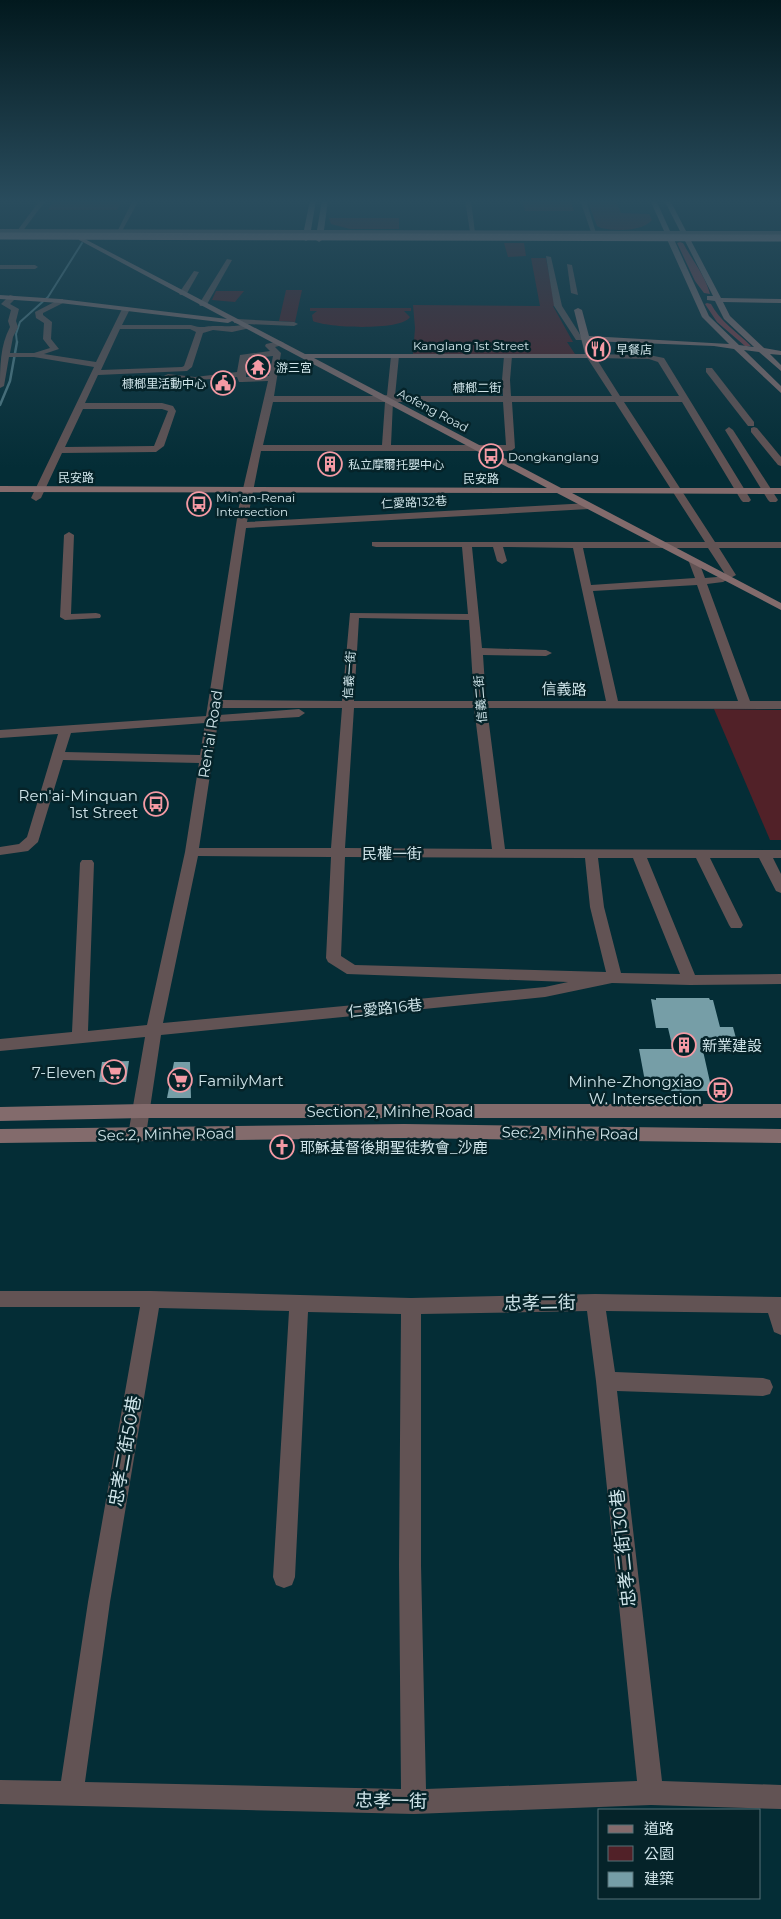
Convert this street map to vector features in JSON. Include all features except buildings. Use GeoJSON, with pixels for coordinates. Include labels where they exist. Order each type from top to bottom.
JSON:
{"type":"FeatureCollection","features":[{"type":"Feature","properties":{"kind":"street","name":"Aofeng Road"},"geometry":{"type":"LineString","coordinates":[[176,290],[781,607]]}},
{"type":"Feature","properties":{"kind":"street"},"geometry":{"type":"LineString","coordinates":[[183,293],[185,290]]}},
{"type":"Feature","properties":{"kind":"street"},"geometry":{"type":"LineString","coordinates":[[203,304],[212,290]]}},
{"type":"Feature","properties":{"kind":"street"},"geometry":{"type":"LineString","coordinates":[[555,290],[560,310],[579,338],[736,347],[781,353]]}},
{"type":"Feature","properties":{"kind":"street"},"geometry":{"type":"LineString","coordinates":[[694,290],[706,317],[781,391]]}},
{"type":"Feature","properties":{"kind":"street"},"geometry":{"type":"LineString","coordinates":[[714,290],[727,317],[781,369]]}},
{"type":"Feature","properties":{"kind":"street"},"geometry":{"type":"LineString","coordinates":[[696,295],[718,298],[781,300]]}},
{"type":"Feature","properties":{"kind":"street"},"geometry":{"type":"LineString","coordinates":[[718,298],[781,296]]}},
{"type":"Feature","properties":{"kind":"street"},"geometry":{"type":"LineString","coordinates":[[0,297],[60,301],[237,322],[294,324]]}},
{"type":"Feature","properties":{"kind":"street"},"geometry":{"type":"LineString","coordinates":[[0,386],[9,338],[14,327],[12,321],[15,309],[5,304],[13,297]]}},
{"type":"Feature","properties":{"kind":"street"},"geometry":{"type":"LineString","coordinates":[[34,355],[55,349],[47,339],[48,322],[39,316],[39,312],[60,301]]}},
{"type":"Feature","properties":{"kind":"street"},"geometry":{"type":"LineString","coordinates":[[38,494],[126,309]]}},
{"type":"Feature","properties":{"kind":"street"},"geometry":{"type":"LineString","coordinates":[[560,310],[578,310],[590,356],[731,575],[719,580],[587,588]]}},
{"type":"Feature","properties":{"kind":"street"},"geometry":{"type":"LineString","coordinates":[[117,327],[190,327],[200,331],[213,328],[232,330],[247,326]]}},
{"type":"Feature","properties":{"kind":"street"},"geometry":{"type":"LineString","coordinates":[[4,360],[25,354],[98,369],[176,371],[188,367],[200,331]]}},
{"type":"Feature","properties":{"kind":"street","name":"Ren'ai Road"},"geometry":{"type":"LineString","coordinates":[[137,1135],[154,1030],[192,852],[241,525],[270,399],[277,353],[269,346],[280,343]]}},
{"type":"Feature","properties":{"kind":"street"},"geometry":{"type":"LineString","coordinates":[[273,378],[242,380],[243,357],[277,353]]}},
{"type":"Feature","properties":{"kind":"street","name":"Kanglang 1st Street"},"geometry":{"type":"LineString","coordinates":[[304,356],[590,356]]}},
{"type":"Feature","properties":{"kind":"street"},"geometry":{"type":"LineString","coordinates":[[386,448],[387,400],[391,396],[395,356]]}},
{"type":"Feature","properties":{"kind":"street"},"geometry":{"type":"LineString","coordinates":[[259,448],[512,448],[506,380],[508,356]]}},
{"type":"Feature","properties":{"kind":"street"},"geometry":{"type":"LineString","coordinates":[[590,356],[649,357],[659,359],[743,496]]}},
{"type":"Feature","properties":{"kind":"street"},"geometry":{"type":"LineString","coordinates":[[708,370],[781,463]]}},
{"type":"Feature","properties":{"kind":"street"},"geometry":{"type":"LineString","coordinates":[[154,371],[180,379],[241,374]]}},
{"type":"Feature","properties":{"kind":"street","name":"槺榔二街"},"geometry":{"type":"LineString","coordinates":[[270,399],[684,399]]}},
{"type":"Feature","properties":{"kind":"street"},"geometry":{"type":"LineString","coordinates":[[59,450],[156,449],[160,446],[172,411],[170,408],[162,406],[80,406]]}},
{"type":"Feature","properties":{"kind":"street"},"geometry":{"type":"LineString","coordinates":[[729,430],[774,497]]}},
{"type":"Feature","properties":{"kind":"street","name":"民安路"},"geometry":{"type":"LineString","coordinates":[[0,489],[38,494]]}},
{"type":"Feature","properties":{"kind":"street","name":"民安路"},"geometry":{"type":"LineString","coordinates":[[0,498],[38,494],[247,494],[559,490],[679,496]]}},
{"type":"Feature","properties":{"kind":"street","name":"民安路"},"geometry":{"type":"LineString","coordinates":[[247,494],[577,500],[679,496],[774,497],[781,492]]}},
{"type":"Feature","properties":{"kind":"street","name":"仁愛路132巷"},"geometry":{"type":"LineString","coordinates":[[241,525],[589,506]]}},
{"type":"Feature","properties":{"kind":"street"},"geometry":{"type":"LineString","coordinates":[[69,535],[65,617],[96,616]]}},
{"type":"Feature","properties":{"kind":"street"},"geometry":{"type":"LineString","coordinates":[[376,544],[781,545]]}},
{"type":"Feature","properties":{"kind":"street","name":"信義二街"},"geometry":{"type":"LineString","coordinates":[[467,544],[480,704],[499,853]]}},
{"type":"Feature","properties":{"kind":"street"},"geometry":{"type":"LineString","coordinates":[[497,544],[502,561]]}},
{"type":"Feature","properties":{"kind":"street"},"geometry":{"type":"LineString","coordinates":[[577,544],[613,705]]}},
{"type":"Feature","properties":{"kind":"street"},"geometry":{"type":"LineString","coordinates":[[694,562],[744,705]]}},
{"type":"Feature","properties":{"kind":"street","name":"信義一街"},"geometry":{"type":"LineString","coordinates":[[473,617],[354,616],[347,704],[333,958],[352,970],[615,977]]}},
{"type":"Feature","properties":{"kind":"street"},"geometry":{"type":"LineString","coordinates":[[477,651],[546,652]]}},
{"type":"Feature","properties":{"kind":"street","name":"信義路"},"geometry":{"type":"LineString","coordinates":[[0,734],[66,729],[214,711],[329,711],[347,704],[781,705]]}},
{"type":"Feature","properties":{"kind":"street"},"geometry":{"type":"LineString","coordinates":[[0,852],[23,848],[33,839],[66,729]]}},
{"type":"Feature","properties":{"kind":"street"},"geometry":{"type":"LineString","coordinates":[[59,756],[206,759]]}},
{"type":"Feature","properties":{"kind":"street","name":"民權一街"},"geometry":{"type":"LineString","coordinates":[[192,852],[781,854]]}},
{"type":"Feature","properties":{"kind":"street"},"geometry":{"type":"LineString","coordinates":[[591,854],[597,907],[615,977],[690,980],[781,979]]}},
{"type":"Feature","properties":{"kind":"street"},"geometry":{"type":"LineString","coordinates":[[638,854],[690,980]]}},
{"type":"Feature","properties":{"kind":"street"},"geometry":{"type":"LineString","coordinates":[[701,854],[736,926]]}},
{"type":"Feature","properties":{"kind":"street"},"geometry":{"type":"LineString","coordinates":[[764,854],[781,888]]}},
{"type":"Feature","properties":{"kind":"street"},"geometry":{"type":"LineString","coordinates":[[80,1038],[87,863]]}},
{"type":"Feature","properties":{"kind":"street","name":"仁愛路16巷"},"geometry":{"type":"LineString","coordinates":[[0,1045],[545,992],[615,977]]}},
{"type":"Feature","properties":{"kind":"street","name":"Section 2, Minhe Road"},"geometry":{"type":"LineString","coordinates":[[0,1114],[142,1111],[781,1111]]}},
{"type":"Feature","properties":{"kind":"street","name":"Sec.2, Minhe Road"},"geometry":{"type":"LineString","coordinates":[[0,1136],[404,1131],[781,1136]]}},
{"type":"Feature","properties":{"kind":"street","name":"忠孝二街"},"geometry":{"type":"LineString","coordinates":[[0,1299],[151,1299],[411,1306],[595,1302],[779,1305]]}},
{"type":"Feature","properties":{"kind":"street","name":"忠孝二街50巷"},"geometry":{"type":"LineString","coordinates":[[71,1794],[99,1602],[151,1299]]}},
{"type":"Feature","properties":{"kind":"street"},"geometry":{"type":"LineString","coordinates":[[284,1577],[299,1302]]}},
{"type":"Feature","properties":{"kind":"street","name":"忠孝二街130巷"},"geometry":{"type":"LineString","coordinates":[[595,1302],[606,1381],[651,1793]]}},
{"type":"Feature","properties":{"kind":"street"},"geometry":{"type":"LineString","coordinates":[[779,1305],[781,1326]]}},
{"type":"Feature","properties":{"kind":"street"},"geometry":{"type":"LineString","coordinates":[[411,1306],[410,1565],[414,1802]]}},
{"type":"Feature","properties":{"kind":"street"},"geometry":{"type":"LineString","coordinates":[[606,1381],[763,1387]]}},
{"type":"Feature","properties":{"kind":"street","name":"忠孝一街"},"geometry":{"type":"LineString","coordinates":[[0,1792],[414,1802],[651,1793],[781,1797]]}},
{"type":"Feature","properties":{"kind":"green space"},"geometry":{"type":"Polygon","coordinates":[[[286,290],[302,290],[295,322],[279,321],[286,290]]]}},
{"type":"Feature","properties":{"kind":"green space"},"geometry":{"type":"Polygon","coordinates":[[[537,290],[552,290],[555,306],[553,306],[573,342],[567,342],[575,354],[413,354],[415,328],[413,305],[540,306],[537,290]]]}},
{"type":"Feature","properties":{"kind":"green space"},"geometry":{"type":"Polygon","coordinates":[[[216,291],[244,291],[235,302],[212,300],[216,291]]]}},
{"type":"Feature","properties":{"kind":"green space"},"geometry":{"type":"Polygon","coordinates":[[[310,308],[411,308],[411,311],[404,311],[410,317],[393,325],[348,327],[313,321],[312,315],[317,311],[310,311],[310,308]]]}},
{"type":"Feature","properties":{"kind":"green space"},"geometry":{"type":"Polygon","coordinates":[[[714,709],[781,710],[781,840],[770,840],[714,709]]]}},
{"type":"Feature","properties":{"kind":"shaded area"},"geometry":{"type":"Polygon","coordinates":[[[701,290],[709,290],[710,294],[704,293],[701,290]]]}},
{"type":"Feature","properties":{"kind":"shaded area"},"geometry":{"type":"Polygon","coordinates":[[[705,304],[711,304],[724,321],[751,346],[745,346],[717,322],[705,304]]]}},
{"type":"Feature","properties":{"kind":"waterway"},"geometry":{"type":"LineString","coordinates":[[17,342],[16,334],[20,322],[48,297],[53,290]]}},
{"type":"Feature","properties":{"kind":"waterway"},"geometry":{"type":"LineString","coordinates":[[0,405],[10,381],[17,342]]}},
{"type":"Feature","properties":{"kind":"place","name":"早餐店"},"geometry":{"type":"Point","coordinates":[598,349]}},
{"type":"Feature","properties":{"kind":"place","name":"游三宮"},"geometry":{"type":"Point","coordinates":[258,367]}},
{"type":"Feature","properties":{"kind":"place","name":"槺榔里活動中心"},"geometry":{"type":"Point","coordinates":[223,383]}},
{"type":"Feature","properties":{"kind":"place","name":"Dongkanglang"},"geometry":{"type":"Point","coordinates":[491,456]}},
{"type":"Feature","properties":{"kind":"place","name":"私立摩爾托嬰中心"},"geometry":{"type":"Point","coordinates":[330,464]}},
{"type":"Feature","properties":{"kind":"place","name":"Min'an-Renai Intersection"},"geometry":{"type":"Point","coordinates":[199,504]}},
{"type":"Feature","properties":{"kind":"place","name":"Ren'ai-Minquan 1st Street"},"geometry":{"type":"Point","coordinates":[156,804]}},
{"type":"Feature","properties":{"kind":"place","name":"新業建設"},"geometry":{"type":"Point","coordinates":[684,1045]}},
{"type":"Feature","properties":{"kind":"place","name":"7-Eleven"},"geometry":{"type":"Point","coordinates":[114,1072]}},
{"type":"Feature","properties":{"kind":"place","name":"FamilyMart"},"geometry":{"type":"Point","coordinates":[180,1080]}},
{"type":"Feature","properties":{"kind":"place","name":"Minhe-Zhongxiao W. Intersection"},"geometry":{"type":"Point","coordinates":[720,1090]}},
{"type":"Feature","properties":{"kind":"place","name":"耶穌基督後期聖徒教會_沙鹿"},"geometry":{"type":"Point","coordinates":[282,1147]}}]}
